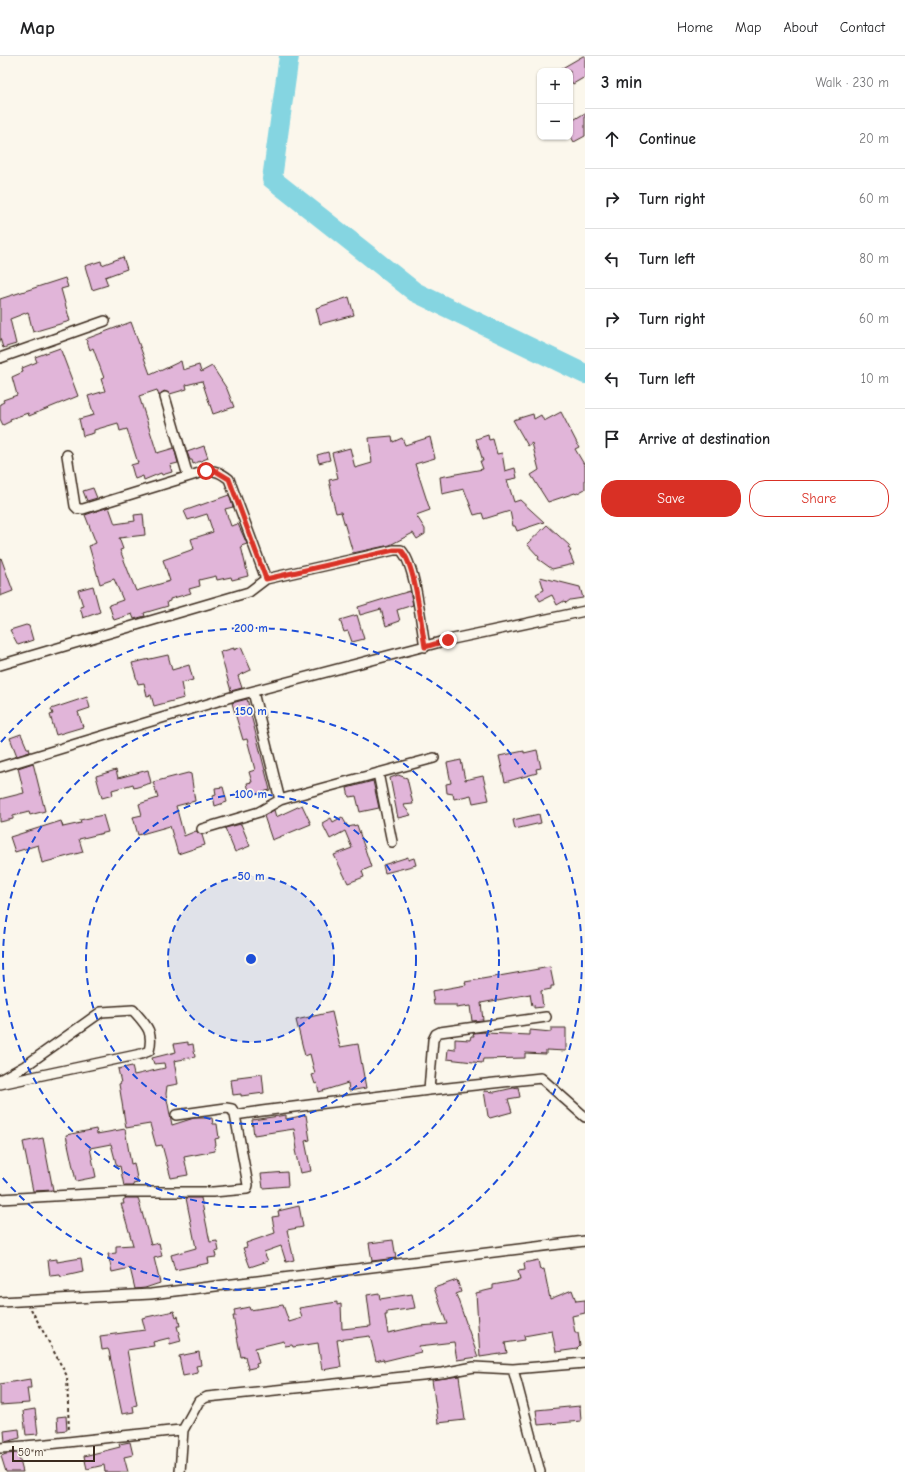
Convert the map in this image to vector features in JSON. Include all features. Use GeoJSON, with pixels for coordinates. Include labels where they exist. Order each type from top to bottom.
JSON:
{"type":"FeatureCollection","features":[{"type":"Feature","properties":{"kind":"street"},"geometry":{"type":"LineString","coordinates":[[0,358],[105,321]]}},
{"type":"Feature","properties":{"kind":"street"},"geometry":{"type":"LineString","coordinates":[[165,397],[188,476]]}},
{"type":"Feature","properties":{"kind":"street"},"geometry":{"type":"LineString","coordinates":[[67,455],[75,506],[78,509],[83,509],[188,476],[214,470],[229,479],[266,579]]}},
{"type":"Feature","properties":{"kind":"street"},"geometry":{"type":"LineString","coordinates":[[0,665],[249,592],[266,579],[394,550],[401,550],[406,555],[415,586],[425,647]]}},
{"type":"Feature","properties":{"kind":"street"},"geometry":{"type":"LineString","coordinates":[[0,767],[231,697],[425,647],[585,611]]}},
{"type":"Feature","properties":{"kind":"street"},"geometry":{"type":"LineString","coordinates":[[253,692],[280,800]]}},
{"type":"Feature","properties":{"kind":"street"},"geometry":{"type":"LineString","coordinates":[[202,829],[259,812],[280,800],[434,758]]}},
{"type":"Feature","properties":{"kind":"street"},"geometry":{"type":"LineString","coordinates":[[378,773],[392,842]]}},
{"type":"Feature","properties":{"kind":"street"},"geometry":{"type":"LineString","coordinates":[[0,1080],[25,1066],[101,1012],[133,1010],[148,1028],[152,1039],[149,1051],[141,1054],[0,1084]]}},
{"type":"Feature","properties":{"kind":"street"},"geometry":{"type":"LineString","coordinates":[[429,1090],[433,1040],[436,1034],[440,1032],[546,1017]]}},
{"type":"Feature","properties":{"kind":"street"},"geometry":{"type":"LineString","coordinates":[[235,1115],[429,1090],[541,1078],[585,1117]]}},
{"type":"Feature","properties":{"kind":"street"},"geometry":{"type":"LineString","coordinates":[[0,1199],[125,1192],[213,1192],[247,1188],[248,1185],[235,1115],[232,1109],[226,1108],[176,1115]]}},
{"type":"Feature","properties":{"kind":"street"},"geometry":{"type":"LineString","coordinates":[[0,1302],[151,1294],[585,1241]]}},
{"type":"Feature","properties":{"kind":"street"},"geometry":{"type":"LineString","coordinates":[[180,1472],[183,1430],[198,1401],[207,1398],[442,1373],[474,1367],[513,1369],[585,1363]]}},
{"type":"Feature","properties":{"kind":"street"},"geometry":{"type":"LineString","coordinates":[[513,1369],[540,1472]]}},
{"type":"Feature","properties":{"kind":"street"},"geometry":{"type":"LineString","coordinates":[[0,1448],[70,1442],[130,1434],[183,1430]]}},
{"type":"Feature","properties":{"kind":"path"},"geometry":{"type":"LineString","coordinates":[[26,1301],[67,1376],[70,1442]]}},
{"type":"Feature","properties":{"kind":"building"},"geometry":{"type":"Polygon","coordinates":[[[585,56],[585,77],[573,84],[573,68],[562,68],[585,56]]]}},
{"type":"Feature","properties":{"kind":"building"},"geometry":{"type":"Polygon","coordinates":[[[585,113],[585,136],[574,142],[573,140],[573,120],[585,113]]]}},
{"type":"Feature","properties":{"kind":"building"},"geometry":{"type":"Polygon","coordinates":[[[123,257],[127,269],[105,277],[108,285],[92,290],[85,266],[101,261],[102,265],[123,257]]]}},
{"type":"Feature","properties":{"kind":"building"},"geometry":{"type":"Polygon","coordinates":[[[65,278],[68,287],[61,289],[70,321],[33,332],[28,312],[10,319],[16,344],[3,348],[0,338],[0,299],[65,278]]]}},
{"type":"Feature","properties":{"kind":"building"},"geometry":{"type":"Polygon","coordinates":[[[349,297],[354,315],[320,324],[316,308],[349,297]]]}},
{"type":"Feature","properties":{"kind":"building"},"geometry":{"type":"Polygon","coordinates":[[[131,322],[150,374],[181,361],[183,370],[199,365],[201,372],[212,366],[227,389],[234,407],[213,414],[202,381],[186,385],[187,389],[170,394],[164,391],[159,396],[157,390],[139,396],[157,453],[174,448],[178,463],[170,465],[172,472],[162,475],[161,473],[144,480],[143,476],[135,479],[131,465],[138,463],[127,429],[120,431],[118,423],[94,430],[94,433],[83,436],[79,419],[94,415],[88,396],[105,391],[101,379],[104,378],[93,348],[90,350],[86,339],[131,322]]]}},
{"type":"Feature","properties":{"kind":"building"},"geometry":{"type":"Polygon","coordinates":[[[60,348],[78,396],[29,416],[28,413],[10,419],[11,421],[3,425],[0,419],[0,404],[4,402],[3,400],[17,395],[12,377],[23,372],[22,368],[37,362],[35,357],[60,348]]]}},
{"type":"Feature","properties":{"kind":"building"},"geometry":{"type":"Polygon","coordinates":[[[561,412],[579,447],[575,449],[585,466],[585,489],[576,494],[575,493],[548,502],[531,475],[539,470],[532,443],[528,446],[513,420],[533,414],[534,419],[541,415],[544,421],[561,412]]]}},
{"type":"Feature","properties":{"kind":"building"},"geometry":{"type":"Polygon","coordinates":[[[488,435],[489,440],[493,439],[497,454],[502,453],[505,471],[515,468],[517,478],[507,480],[514,502],[520,500],[544,522],[517,531],[515,526],[513,526],[510,511],[484,519],[482,513],[474,515],[464,489],[442,494],[440,477],[483,469],[480,461],[483,461],[476,439],[488,435]]]}},
{"type":"Feature","properties":{"kind":"building"},"geometry":{"type":"Polygon","coordinates":[[[392,436],[393,442],[402,438],[405,445],[430,437],[435,458],[415,464],[430,510],[416,515],[425,529],[425,534],[417,539],[413,533],[390,545],[353,553],[341,512],[336,513],[331,494],[329,480],[338,478],[332,453],[350,448],[355,468],[372,463],[369,438],[392,436]]]}},
{"type":"Feature","properties":{"kind":"building"},"geometry":{"type":"Polygon","coordinates":[[[204,446],[208,458],[193,464],[187,452],[204,446]]]}},
{"type":"Feature","properties":{"kind":"building"},"geometry":{"type":"Polygon","coordinates":[[[328,452],[330,460],[319,463],[317,455],[328,452]]]}},
{"type":"Feature","properties":{"kind":"building"},"geometry":{"type":"Polygon","coordinates":[[[93,488],[97,498],[87,501],[83,491],[93,488]]]}},
{"type":"Feature","properties":{"kind":"building"},"geometry":{"type":"Polygon","coordinates":[[[229,495],[233,507],[225,509],[231,526],[238,524],[247,544],[241,546],[248,576],[232,580],[231,577],[217,580],[216,576],[199,580],[200,586],[189,589],[191,593],[170,599],[170,601],[167,602],[168,606],[144,613],[145,616],[134,619],[132,614],[114,620],[109,605],[123,600],[114,579],[100,584],[89,546],[96,543],[85,515],[109,507],[115,524],[135,521],[134,515],[143,514],[145,535],[119,538],[123,549],[120,550],[136,591],[170,581],[163,560],[194,549],[191,539],[213,532],[207,514],[188,520],[184,511],[229,495]]]}},
{"type":"Feature","properties":{"kind":"building"},"geometry":{"type":"Polygon","coordinates":[[[547,525],[570,546],[568,547],[571,551],[569,552],[574,564],[552,569],[538,559],[539,557],[527,544],[547,525]]]}},
{"type":"Feature","properties":{"kind":"building"},"geometry":{"type":"Polygon","coordinates":[[[1,558],[13,591],[0,596],[0,559],[1,558]]]}},
{"type":"Feature","properties":{"kind":"building"},"geometry":{"type":"Polygon","coordinates":[[[540,577],[580,587],[583,598],[570,600],[566,603],[564,601],[557,605],[552,595],[540,601],[536,594],[544,590],[540,577]]]}},
{"type":"Feature","properties":{"kind":"building"},"geometry":{"type":"Polygon","coordinates":[[[93,586],[100,612],[83,618],[80,607],[83,606],[78,590],[93,586]]]}},
{"type":"Feature","properties":{"kind":"building"},"geometry":{"type":"Polygon","coordinates":[[[410,591],[413,605],[397,610],[400,621],[386,626],[381,609],[360,615],[358,607],[410,591]]]}},
{"type":"Feature","properties":{"kind":"building"},"geometry":{"type":"Polygon","coordinates":[[[357,615],[364,639],[352,642],[348,631],[344,632],[340,620],[357,615]]]}},
{"type":"Feature","properties":{"kind":"building"},"geometry":{"type":"Polygon","coordinates":[[[26,625],[29,626],[33,640],[18,645],[10,630],[26,625]]]}},
{"type":"Feature","properties":{"kind":"building"},"geometry":{"type":"Polygon","coordinates":[[[241,647],[251,670],[238,676],[242,688],[231,691],[220,652],[234,648],[234,650],[241,647]]]}},
{"type":"Feature","properties":{"kind":"building"},"geometry":{"type":"Polygon","coordinates":[[[168,655],[172,670],[189,665],[193,680],[181,683],[184,698],[154,706],[151,695],[147,696],[144,683],[138,684],[132,663],[168,655]]]}},
{"type":"Feature","properties":{"kind":"building"},"geometry":{"type":"Polygon","coordinates":[[[87,697],[90,708],[78,712],[83,727],[56,735],[50,715],[53,714],[51,709],[87,697]]]}},
{"type":"Feature","properties":{"kind":"building"},"geometry":{"type":"Polygon","coordinates":[[[247,699],[270,790],[255,794],[254,791],[249,792],[247,783],[252,782],[249,772],[255,770],[247,739],[243,740],[232,703],[247,699]]]}},
{"type":"Feature","properties":{"kind":"building"},"geometry":{"type":"Polygon","coordinates":[[[21,734],[30,752],[17,756],[10,738],[21,734]]]}},
{"type":"Feature","properties":{"kind":"building"},"geometry":{"type":"Polygon","coordinates":[[[537,750],[541,768],[536,769],[537,773],[505,782],[499,756],[537,750]]]}},
{"type":"Feature","properties":{"kind":"building"},"geometry":{"type":"Polygon","coordinates":[[[461,760],[465,780],[483,776],[489,800],[473,803],[471,795],[454,799],[453,794],[447,793],[446,784],[451,783],[447,763],[461,760]]]}},
{"type":"Feature","properties":{"kind":"building"},"geometry":{"type":"Polygon","coordinates":[[[33,763],[45,811],[30,815],[29,812],[13,816],[13,819],[0,822],[0,799],[24,793],[18,768],[33,763]]]}},
{"type":"Feature","properties":{"kind":"building"},"geometry":{"type":"Polygon","coordinates":[[[116,770],[118,778],[148,770],[151,783],[134,788],[133,784],[112,790],[113,795],[102,798],[96,776],[116,770]]]}},
{"type":"Feature","properties":{"kind":"building"},"geometry":{"type":"Polygon","coordinates":[[[188,773],[191,774],[195,801],[176,806],[184,836],[196,831],[202,835],[205,845],[178,854],[170,826],[138,835],[133,817],[142,815],[139,804],[158,798],[153,782],[188,773]]]}},
{"type":"Feature","properties":{"kind":"building"},"geometry":{"type":"Polygon","coordinates":[[[398,775],[407,778],[413,804],[403,805],[411,815],[398,818],[390,778],[398,775]]]}},
{"type":"Feature","properties":{"kind":"building"},"geometry":{"type":"Polygon","coordinates":[[[373,781],[379,808],[360,812],[356,796],[349,797],[347,788],[373,781]]]}},
{"type":"Feature","properties":{"kind":"building"},"geometry":{"type":"Polygon","coordinates":[[[223,787],[227,802],[215,806],[213,796],[216,795],[215,788],[223,787]]]}},
{"type":"Feature","properties":{"kind":"building"},"geometry":{"type":"Polygon","coordinates":[[[302,805],[311,824],[272,840],[264,816],[274,810],[276,817],[302,805]]]}},
{"type":"Feature","properties":{"kind":"building"},"geometry":{"type":"Polygon","coordinates":[[[539,814],[541,823],[515,829],[513,820],[539,814]]]}},
{"type":"Feature","properties":{"kind":"building"},"geometry":{"type":"Polygon","coordinates":[[[103,815],[108,832],[79,839],[83,852],[42,863],[38,845],[15,852],[10,837],[61,821],[63,827],[81,823],[80,820],[103,815]]]}},
{"type":"Feature","properties":{"kind":"building"},"geometry":{"type":"Polygon","coordinates":[[[342,817],[348,827],[357,825],[371,867],[362,871],[364,877],[348,883],[334,855],[352,848],[345,831],[330,839],[322,823],[331,818],[333,822],[342,817]]]}},
{"type":"Feature","properties":{"kind":"building"},"geometry":{"type":"Polygon","coordinates":[[[241,824],[250,846],[235,852],[225,828],[241,824]]]}},
{"type":"Feature","properties":{"kind":"building"},"geometry":{"type":"Polygon","coordinates":[[[408,857],[408,860],[414,858],[416,865],[385,873],[383,865],[408,857]]]}},
{"type":"Feature","properties":{"kind":"building"},"geometry":{"type":"Polygon","coordinates":[[[550,967],[554,986],[551,986],[551,989],[541,991],[543,1007],[534,1008],[534,1005],[532,1006],[530,994],[481,1003],[483,1020],[472,1021],[470,1006],[456,1008],[456,1005],[434,1005],[432,991],[466,985],[465,982],[550,967]]]}},
{"type":"Feature","properties":{"kind":"building"},"geometry":{"type":"Polygon","coordinates":[[[332,1012],[340,1047],[358,1044],[366,1088],[349,1091],[348,1083],[319,1092],[317,1083],[315,1084],[312,1075],[315,1074],[310,1054],[305,1056],[296,1020],[332,1012]]]}},
{"type":"Feature","properties":{"kind":"building"},"geometry":{"type":"Polygon","coordinates":[[[551,1028],[566,1028],[566,1051],[546,1050],[546,1054],[525,1053],[525,1058],[483,1059],[482,1063],[447,1059],[448,1049],[455,1050],[455,1039],[470,1040],[471,1036],[474,1036],[473,1033],[485,1032],[530,1035],[530,1030],[551,1032],[551,1028]]]}},
{"type":"Feature","properties":{"kind":"building"},"geometry":{"type":"Polygon","coordinates":[[[188,1042],[188,1045],[193,1044],[195,1057],[174,1061],[178,1084],[167,1086],[166,1094],[172,1125],[194,1118],[212,1118],[213,1124],[217,1124],[219,1138],[215,1139],[215,1151],[184,1157],[188,1175],[171,1178],[162,1145],[156,1146],[150,1124],[126,1128],[118,1069],[132,1066],[134,1075],[165,1068],[164,1063],[154,1064],[152,1058],[176,1052],[174,1044],[188,1042]]]}},
{"type":"Feature","properties":{"kind":"building"},"geometry":{"type":"Polygon","coordinates":[[[262,1074],[264,1093],[241,1096],[241,1094],[233,1095],[231,1080],[238,1079],[238,1077],[262,1074]]]}},
{"type":"Feature","properties":{"kind":"building"},"geometry":{"type":"Polygon","coordinates":[[[518,1087],[520,1097],[508,1099],[512,1112],[490,1118],[488,1116],[484,1091],[495,1092],[518,1087]]]}},
{"type":"Feature","properties":{"kind":"building"},"geometry":{"type":"Polygon","coordinates":[[[286,1115],[286,1119],[306,1115],[310,1140],[305,1141],[311,1171],[300,1173],[295,1150],[297,1149],[294,1129],[254,1135],[252,1120],[286,1115]]]}},
{"type":"Feature","properties":{"kind":"building"},"geometry":{"type":"Polygon","coordinates":[[[96,1129],[97,1134],[125,1129],[131,1164],[134,1163],[138,1183],[133,1184],[134,1186],[124,1186],[120,1166],[117,1167],[111,1144],[90,1148],[96,1177],[76,1181],[66,1135],[96,1129]]]}},
{"type":"Feature","properties":{"kind":"building"},"geometry":{"type":"Polygon","coordinates":[[[43,1138],[53,1190],[33,1191],[23,1142],[43,1138]]]}},
{"type":"Feature","properties":{"kind":"building"},"geometry":{"type":"Polygon","coordinates":[[[287,1172],[288,1186],[263,1188],[261,1174],[287,1172]]]}},
{"type":"Feature","properties":{"kind":"building"},"geometry":{"type":"Polygon","coordinates":[[[126,1198],[138,1198],[151,1245],[159,1243],[162,1256],[154,1258],[160,1283],[145,1288],[135,1289],[130,1268],[112,1272],[108,1254],[116,1253],[116,1246],[133,1245],[121,1204],[124,1204],[123,1200],[126,1198]]]}},
{"type":"Feature","properties":{"kind":"building"},"geometry":{"type":"Polygon","coordinates":[[[186,1198],[201,1198],[210,1242],[217,1241],[219,1251],[215,1252],[216,1257],[208,1258],[209,1263],[175,1270],[171,1255],[196,1248],[186,1198]]]}},
{"type":"Feature","properties":{"kind":"building"},"geometry":{"type":"Polygon","coordinates":[[[299,1206],[303,1227],[287,1230],[294,1260],[286,1262],[281,1246],[264,1252],[268,1261],[250,1267],[243,1248],[247,1247],[246,1243],[275,1233],[272,1217],[279,1216],[278,1211],[299,1206]]]}},
{"type":"Feature","properties":{"kind":"building"},"geometry":{"type":"Polygon","coordinates":[[[393,1240],[396,1258],[372,1261],[369,1243],[393,1240]]]}},
{"type":"Feature","properties":{"kind":"building"},"geometry":{"type":"Polygon","coordinates":[[[81,1258],[83,1272],[61,1277],[60,1275],[50,1276],[48,1260],[57,1259],[57,1262],[81,1258]]]}},
{"type":"Feature","properties":{"kind":"building"},"geometry":{"type":"Polygon","coordinates":[[[538,1260],[540,1270],[544,1269],[550,1299],[572,1290],[576,1301],[585,1300],[585,1313],[572,1316],[575,1333],[578,1333],[580,1346],[577,1349],[556,1352],[552,1331],[524,1336],[525,1340],[505,1343],[507,1353],[480,1357],[476,1293],[493,1289],[493,1285],[520,1280],[518,1271],[525,1270],[524,1263],[538,1260]]]}},
{"type":"Feature","properties":{"kind":"building"},"geometry":{"type":"Polygon","coordinates":[[[457,1280],[461,1292],[456,1294],[478,1357],[457,1360],[454,1342],[419,1346],[421,1352],[384,1361],[383,1359],[376,1361],[370,1336],[337,1340],[341,1367],[322,1370],[318,1343],[293,1347],[292,1345],[285,1346],[284,1341],[255,1348],[259,1363],[256,1364],[257,1367],[248,1369],[245,1356],[241,1357],[233,1316],[235,1316],[234,1310],[249,1307],[250,1310],[283,1305],[289,1322],[302,1318],[299,1308],[337,1302],[337,1305],[341,1304],[342,1329],[371,1326],[367,1295],[379,1293],[380,1299],[412,1294],[415,1308],[387,1312],[387,1315],[385,1315],[388,1333],[419,1326],[447,1324],[434,1288],[457,1280]]]}},
{"type":"Feature","properties":{"kind":"building"},"geometry":{"type":"Polygon","coordinates":[[[174,1311],[176,1317],[178,1316],[180,1326],[177,1326],[181,1341],[170,1344],[169,1338],[153,1342],[154,1346],[127,1350],[137,1405],[133,1406],[134,1412],[122,1414],[109,1351],[108,1349],[102,1350],[100,1336],[145,1330],[142,1318],[174,1311]]]}},
{"type":"Feature","properties":{"kind":"building"},"geometry":{"type":"Polygon","coordinates":[[[199,1352],[201,1365],[196,1366],[198,1373],[183,1376],[179,1356],[199,1352]]]}},
{"type":"Feature","properties":{"kind":"building"},"geometry":{"type":"Polygon","coordinates":[[[459,1376],[465,1420],[438,1423],[432,1380],[459,1376]]]}},
{"type":"Feature","properties":{"kind":"building"},"geometry":{"type":"Polygon","coordinates":[[[30,1379],[31,1388],[27,1388],[29,1403],[0,1405],[0,1384],[30,1379]]]}},
{"type":"Feature","properties":{"kind":"building"},"geometry":{"type":"Polygon","coordinates":[[[580,1406],[581,1421],[538,1425],[536,1410],[580,1406]]]}},
{"type":"Feature","properties":{"kind":"building"},"geometry":{"type":"Polygon","coordinates":[[[35,1409],[38,1434],[26,1435],[23,1411],[35,1409]]]}},
{"type":"Feature","properties":{"kind":"building"},"geometry":{"type":"Polygon","coordinates":[[[66,1416],[67,1430],[58,1431],[57,1417],[66,1416]]]}},
{"type":"Feature","properties":{"kind":"building"},"geometry":{"type":"Polygon","coordinates":[[[19,1429],[20,1438],[5,1442],[4,1431],[19,1429]]]}},
{"type":"Feature","properties":{"kind":"building"},"geometry":{"type":"Polygon","coordinates":[[[130,1442],[133,1455],[124,1457],[128,1472],[105,1472],[104,1465],[87,1469],[84,1456],[120,1447],[119,1444],[130,1442]]]}},
{"type":"Feature","properties":{"kind":"building"},"geometry":{"type":"Polygon","coordinates":[[[18,1453],[23,1472],[6,1472],[1,1456],[18,1453]]]}},
{"type":"Feature","properties":{"kind":"waterway"},"geometry":{"type":"LineString","coordinates":[[289,56],[272,179],[415,292],[585,374]]}},
{"type":"Feature","properties":{"kind":"route"},"geometry":{"type":"LineString","coordinates":[[206,471],[214,470],[229,479],[266,579],[394,550],[401,550],[406,555],[415,586],[425,647],[448,640]]}}]}
